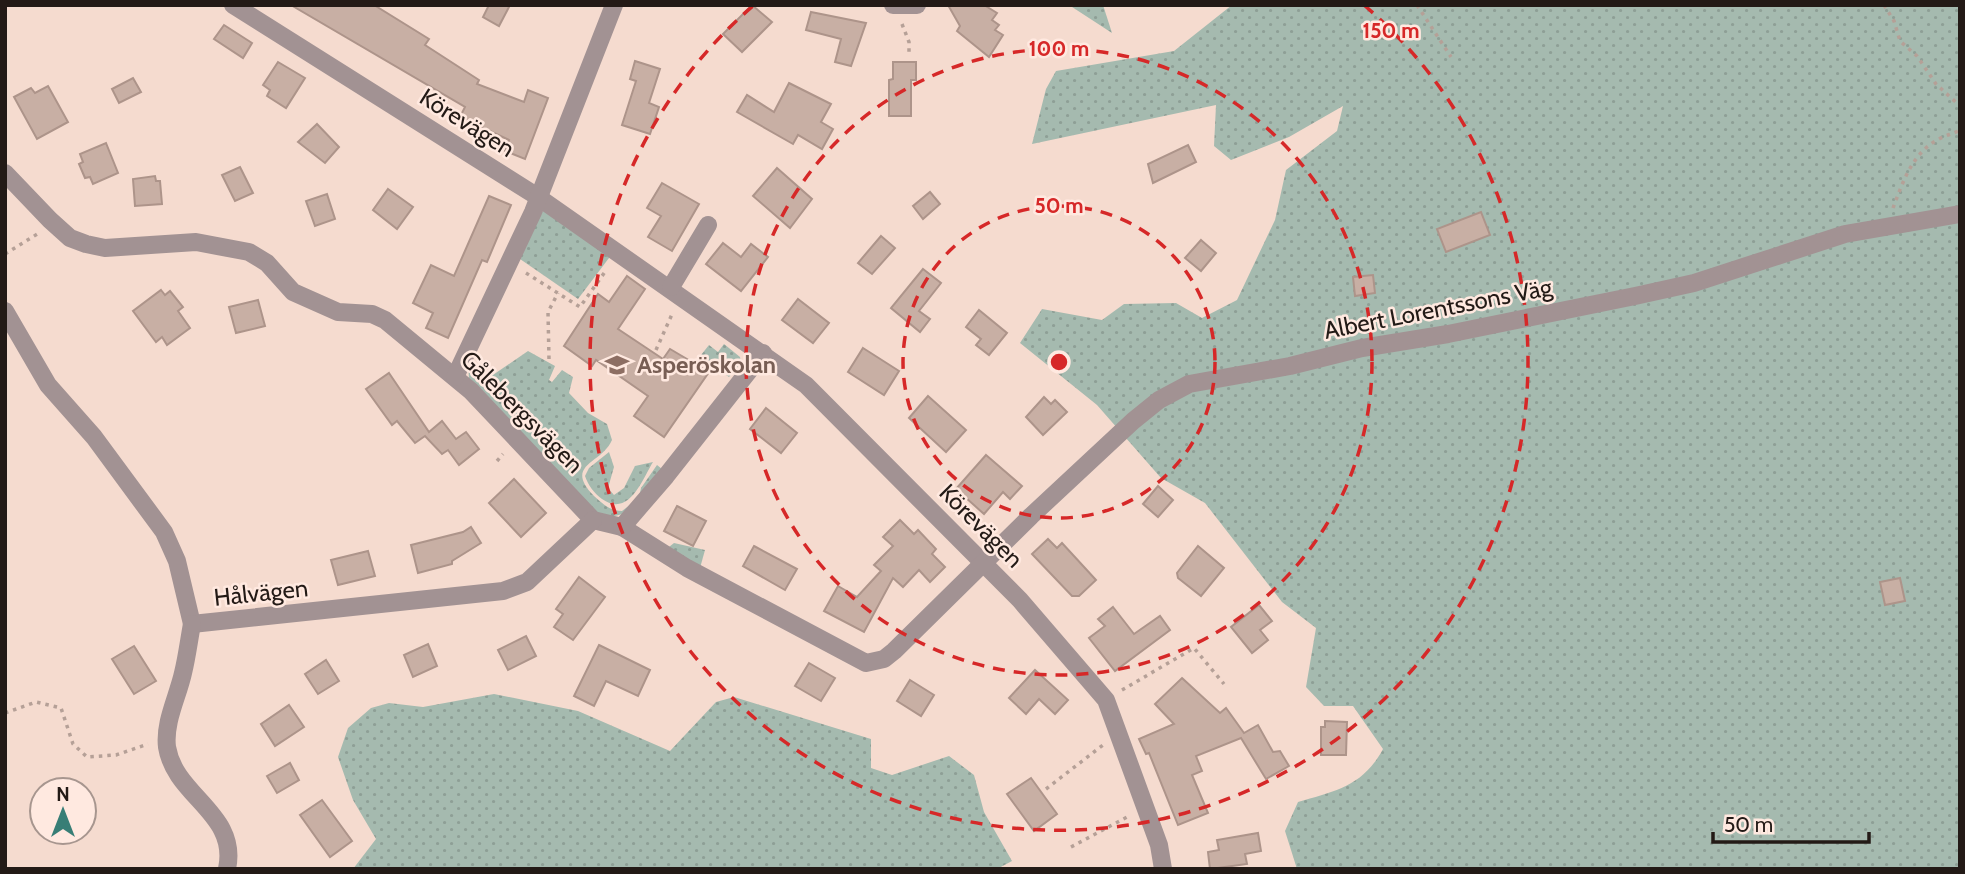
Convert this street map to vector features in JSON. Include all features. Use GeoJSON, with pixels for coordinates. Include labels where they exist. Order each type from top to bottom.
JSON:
{"type":"FeatureCollection","features":[{"type":"Feature","properties":{"kind":"street","name":"Körevägen"},"geometry":{"type":"LineString","coordinates":[[233,5],[538,197],[676,291],[806,385],[985,564],[1055,639],[1106,700],[1159,845],[1163,869]]}},
{"type":"Feature","properties":{"kind":"street"},"geometry":{"type":"LineString","coordinates":[[455,377],[538,197],[614,5]]}},
{"type":"Feature","properties":{"kind":"street"},"geometry":{"type":"LineString","coordinates":[[894,5],[917,5]]}},
{"type":"Feature","properties":{"kind":"street","name":"Gålebergsvägen"},"geometry":{"type":"LineString","coordinates":[[5,173],[71,238],[105,248],[196,242],[249,253],[267,262],[293,292],[338,312],[372,314],[385,320],[455,377],[593,520]]}},
{"type":"Feature","properties":{"kind":"street","name":"Albert Lorentssons Väg"},"geometry":{"type":"LineString","coordinates":[[985,564],[1031,516],[1133,421],[1159,400],[1189,384],[1694,283],[1845,234],[1960,214]]}},
{"type":"Feature","properties":{"kind":"street"},"geometry":{"type":"LineString","coordinates":[[676,291],[708,225]]}},
{"type":"Feature","properties":{"kind":"street","name":"Hålvägen"},"geometry":{"type":"LineString","coordinates":[[5,311],[48,385],[94,437],[164,532],[177,561],[192,624],[503,591],[527,582],[593,520]]}},
{"type":"Feature","properties":{"kind":"street"},"geometry":{"type":"LineString","coordinates":[[622,527],[763,353]]}},
{"type":"Feature","properties":{"kind":"street"},"geometry":{"type":"LineString","coordinates":[[593,520],[622,527],[687,568],[866,663],[884,659],[894,651],[985,564]]}},
{"type":"Feature","properties":{"kind":"street"},"geometry":{"type":"LineString","coordinates":[[192,624],[167,732],[172,763],[224,829],[229,844],[227,869]]}},
{"type":"Feature","properties":{"kind":"path"},"geometry":{"type":"LineString","coordinates":[[894,5],[909,42],[909,53]]}},
{"type":"Feature","properties":{"kind":"path"},"geometry":{"type":"LineString","coordinates":[[1418,5],[1451,57]]}},
{"type":"Feature","properties":{"kind":"path"},"geometry":{"type":"LineString","coordinates":[[1884,5],[1894,21],[1900,41],[1917,56],[1936,83],[1960,107]]}},
{"type":"Feature","properties":{"kind":"path"},"geometry":{"type":"LineString","coordinates":[[1886,226],[1912,165],[1932,144],[1960,130]]}},
{"type":"Feature","properties":{"kind":"path"},"geometry":{"type":"LineString","coordinates":[[5,254],[54,224]]}},
{"type":"Feature","properties":{"kind":"path"},"geometry":{"type":"LineString","coordinates":[[509,262],[580,307],[619,252]]}},
{"type":"Feature","properties":{"kind":"path"},"geometry":{"type":"LineString","coordinates":[[656,350],[676,291]]}},
{"type":"Feature","properties":{"kind":"path"},"geometry":{"type":"LineString","coordinates":[[549,359],[548,312],[558,293]]}},
{"type":"Feature","properties":{"kind":"path"},"geometry":{"type":"LineString","coordinates":[[1106,700],[1189,648],[1198,649],[1224,684]]}},
{"type":"Feature","properties":{"kind":"path"},"geometry":{"type":"LineString","coordinates":[[5,713],[36,702],[59,707],[74,744],[87,757],[129,752],[167,732]]}},
{"type":"Feature","properties":{"kind":"path"},"geometry":{"type":"LineString","coordinates":[[1045,789],[1119,733]]}},
{"type":"Feature","properties":{"kind":"path"},"geometry":{"type":"LineString","coordinates":[[1071,847],[1146,807]]}},
{"type":"Feature","properties":{"kind":"green space"},"geometry":{"type":"Polygon","coordinates":[[[1069,5],[1103,5],[1112,33],[1069,5]]]}},
{"type":"Feature","properties":{"kind":"green space"},"geometry":{"type":"Polygon","coordinates":[[[1232,5],[1960,5],[1960,869],[1297,869],[1285,831],[1298,802],[1336,790],[1357,779],[1367,771],[1383,749],[1353,706],[1324,706],[1306,687],[1316,628],[1282,602],[1205,503],[1161,478],[1097,405],[1020,343],[1042,309],[1102,320],[1124,304],[1176,303],[1202,318],[1237,300],[1275,220],[1286,170],[1337,131],[1343,106],[1289,137],[1231,160],[1214,146],[1216,105],[1032,144],[1046,89],[1056,71],[1174,51],[1232,5]]]}},
{"type":"Feature","properties":{"kind":"green space"},"geometry":{"type":"Polygon","coordinates":[[[544,210],[612,254],[578,299],[520,259],[532,222],[544,210]]]}},
{"type":"Feature","properties":{"kind":"green space"},"geometry":{"type":"Polygon","coordinates":[[[510,275],[470,360],[471,376],[490,377],[528,351],[555,366],[549,380],[552,382],[562,370],[573,377],[569,393],[588,413],[607,424],[612,440],[583,471],[585,485],[594,496],[610,508],[622,511],[639,498],[641,488],[657,465],[662,469],[644,496],[628,511],[609,516],[598,513],[469,380],[468,360],[510,275]]]}},
{"type":"Feature","properties":{"kind":"green space"},"geometry":{"type":"Polygon","coordinates":[[[724,344],[740,357],[741,363],[729,377],[701,355],[709,345],[718,352],[724,344]]]}},
{"type":"Feature","properties":{"kind":"green space"},"geometry":{"type":"Polygon","coordinates":[[[609,452],[614,467],[608,488],[614,495],[624,488],[635,466],[653,462],[634,494],[620,504],[611,504],[602,499],[585,476],[589,468],[609,452]]]}},
{"type":"Feature","properties":{"kind":"green space"},"geometry":{"type":"Polygon","coordinates":[[[674,543],[705,550],[700,568],[669,547],[674,543]]]}},
{"type":"Feature","properties":{"kind":"green space"},"geometry":{"type":"Polygon","coordinates":[[[494,694],[578,711],[670,751],[716,702],[734,697],[871,739],[871,768],[892,775],[949,756],[974,775],[984,812],[1012,861],[997,869],[353,869],[376,839],[353,800],[338,757],[348,728],[371,708],[389,703],[423,707],[494,694]]]}},
{"type":"Feature","properties":{"kind":"building"},"geometry":{"type":"Polygon","coordinates":[[[291,5],[374,5],[429,39],[425,45],[479,80],[477,84],[524,102],[528,90],[548,98],[525,159],[505,151],[509,140],[460,117],[465,107],[291,5]]]}},
{"type":"Feature","properties":{"kind":"building"},"geometry":{"type":"Polygon","coordinates":[[[489,5],[510,5],[499,26],[483,17],[489,5]]]}},
{"type":"Feature","properties":{"kind":"building"},"geometry":{"type":"Polygon","coordinates":[[[752,5],[772,22],[742,52],[723,34],[752,5]]]}},
{"type":"Feature","properties":{"kind":"building"},"geometry":{"type":"Polygon","coordinates":[[[948,5],[984,5],[997,13],[992,20],[999,25],[995,30],[1003,35],[989,57],[957,31],[960,26],[948,5]]]}},
{"type":"Feature","properties":{"kind":"building"},"geometry":{"type":"Polygon","coordinates":[[[811,12],[866,23],[851,66],[835,62],[841,39],[806,30],[811,12]]]}},
{"type":"Feature","properties":{"kind":"building"},"geometry":{"type":"Polygon","coordinates":[[[224,25],[252,43],[243,58],[214,39],[224,25]]]}},
{"type":"Feature","properties":{"kind":"building"},"geometry":{"type":"Polygon","coordinates":[[[635,61],[660,69],[649,103],[659,107],[650,134],[622,125],[636,81],[630,79],[635,61]]]}},
{"type":"Feature","properties":{"kind":"building"},"geometry":{"type":"Polygon","coordinates":[[[278,62],[305,78],[286,108],[267,96],[270,90],[263,85],[278,62]]]}},
{"type":"Feature","properties":{"kind":"building"},"geometry":{"type":"Polygon","coordinates":[[[893,62],[916,62],[916,80],[911,80],[911,116],[889,116],[889,80],[893,79],[893,62]]]}},
{"type":"Feature","properties":{"kind":"building"},"geometry":{"type":"Polygon","coordinates":[[[133,78],[141,92],[119,103],[112,89],[133,78]]]}},
{"type":"Feature","properties":{"kind":"building"},"geometry":{"type":"Polygon","coordinates":[[[789,83],[831,104],[821,122],[833,129],[822,149],[798,135],[793,144],[737,112],[747,95],[774,112],[789,83]]]}},
{"type":"Feature","properties":{"kind":"building"},"geometry":{"type":"Polygon","coordinates":[[[48,86],[68,122],[37,139],[14,97],[31,88],[35,93],[48,86]]]}},
{"type":"Feature","properties":{"kind":"building"},"geometry":{"type":"Polygon","coordinates":[[[317,124],[339,147],[325,163],[298,142],[317,124]]]}},
{"type":"Feature","properties":{"kind":"building"},"geometry":{"type":"Polygon","coordinates":[[[106,143],[118,173],[93,184],[90,177],[85,178],[79,164],[83,162],[80,154],[106,143]]]}},
{"type":"Feature","properties":{"kind":"building"},"geometry":{"type":"Polygon","coordinates":[[[1188,145],[1196,162],[1153,183],[1148,164],[1188,145]]]}},
{"type":"Feature","properties":{"kind":"building"},"geometry":{"type":"Polygon","coordinates":[[[240,167],[253,193],[235,201],[222,175],[240,167]]]}},
{"type":"Feature","properties":{"kind":"building"},"geometry":{"type":"Polygon","coordinates":[[[777,168],[812,199],[790,228],[753,196],[777,168]]]}},
{"type":"Feature","properties":{"kind":"building"},"geometry":{"type":"Polygon","coordinates":[[[155,176],[156,181],[160,181],[162,204],[135,206],[133,179],[155,176]]]}},
{"type":"Feature","properties":{"kind":"building"},"geometry":{"type":"Polygon","coordinates":[[[662,183],[699,204],[672,251],[648,237],[661,216],[647,208],[662,183]]]}},
{"type":"Feature","properties":{"kind":"building"},"geometry":{"type":"Polygon","coordinates":[[[388,189],[413,207],[397,229],[373,210],[388,189]]]}},
{"type":"Feature","properties":{"kind":"building"},"geometry":{"type":"Polygon","coordinates":[[[930,192],[940,204],[923,219],[913,206],[930,192]]]}},
{"type":"Feature","properties":{"kind":"building"},"geometry":{"type":"Polygon","coordinates":[[[327,194],[335,219],[315,226],[306,201],[327,194]]]}},
{"type":"Feature","properties":{"kind":"building"},"geometry":{"type":"Polygon","coordinates":[[[489,196],[511,205],[487,262],[482,260],[448,338],[426,328],[433,313],[413,303],[431,265],[454,276],[489,196]]]}},
{"type":"Feature","properties":{"kind":"building"},"geometry":{"type":"Polygon","coordinates":[[[1481,212],[1490,235],[1446,252],[1437,229],[1481,212]]]}},
{"type":"Feature","properties":{"kind":"building"},"geometry":{"type":"Polygon","coordinates":[[[881,236],[895,248],[872,274],[858,263],[881,236]]]}},
{"type":"Feature","properties":{"kind":"building"},"geometry":{"type":"Polygon","coordinates":[[[1201,240],[1216,253],[1201,271],[1185,258],[1201,240]]]}},
{"type":"Feature","properties":{"kind":"building"},"geometry":{"type":"Polygon","coordinates":[[[723,243],[741,257],[751,244],[768,257],[741,291],[706,264],[723,243]]]}},
{"type":"Feature","properties":{"kind":"building"},"geometry":{"type":"Polygon","coordinates":[[[923,269],[941,283],[919,311],[930,319],[920,332],[891,308],[923,269]]]}},
{"type":"Feature","properties":{"kind":"building"},"geometry":{"type":"Polygon","coordinates":[[[1373,275],[1375,293],[1355,296],[1353,277],[1373,275]]]}},
{"type":"Feature","properties":{"kind":"building"},"geometry":{"type":"Polygon","coordinates":[[[627,276],[645,289],[618,329],[663,359],[670,349],[709,372],[664,437],[634,416],[648,396],[596,360],[592,366],[564,346],[598,294],[609,302],[627,276]]]}},
{"type":"Feature","properties":{"kind":"building"},"geometry":{"type":"Polygon","coordinates":[[[161,290],[165,295],[170,291],[183,307],[178,311],[190,328],[167,345],[162,337],[156,342],[133,311],[161,290]]]}},
{"type":"Feature","properties":{"kind":"building"},"geometry":{"type":"Polygon","coordinates":[[[798,299],[829,323],[813,343],[782,320],[798,299]]]}},
{"type":"Feature","properties":{"kind":"building"},"geometry":{"type":"Polygon","coordinates":[[[258,300],[265,326],[236,333],[229,307],[258,300]]]}},
{"type":"Feature","properties":{"kind":"building"},"geometry":{"type":"Polygon","coordinates":[[[979,310],[1007,333],[989,355],[976,345],[981,339],[966,327],[979,310]]]}},
{"type":"Feature","properties":{"kind":"building"},"geometry":{"type":"Polygon","coordinates":[[[863,348],[899,371],[884,395],[848,372],[863,348]]]}},
{"type":"Feature","properties":{"kind":"building"},"geometry":{"type":"Polygon","coordinates":[[[389,373],[429,432],[442,421],[456,439],[466,432],[479,449],[459,465],[448,450],[442,454],[425,436],[415,443],[397,421],[392,425],[366,389],[389,373]]]}},
{"type":"Feature","properties":{"kind":"building"},"geometry":{"type":"Polygon","coordinates":[[[928,396],[966,430],[946,452],[909,418],[928,396]]]}},
{"type":"Feature","properties":{"kind":"building"},"geometry":{"type":"Polygon","coordinates":[[[1044,397],[1051,404],[1055,400],[1067,412],[1043,435],[1026,417],[1044,397]]]}},
{"type":"Feature","properties":{"kind":"building"},"geometry":{"type":"Polygon","coordinates":[[[766,408],[797,433],[781,453],[750,429],[766,408]]]}},
{"type":"Feature","properties":{"kind":"building"},"geometry":{"type":"Polygon","coordinates":[[[986,455],[1022,486],[1010,499],[1003,492],[984,514],[956,489],[986,455]]]}},
{"type":"Feature","properties":{"kind":"building"},"geometry":{"type":"Polygon","coordinates":[[[514,479],[546,513],[521,537],[489,503],[514,479]]]}},
{"type":"Feature","properties":{"kind":"building"},"geometry":{"type":"Polygon","coordinates":[[[1158,486],[1173,500],[1158,517],[1143,504],[1158,486]]]}},
{"type":"Feature","properties":{"kind":"building"},"geometry":{"type":"Polygon","coordinates":[[[677,506],[706,521],[693,546],[664,531],[677,506]]]}},
{"type":"Feature","properties":{"kind":"building"},"geometry":{"type":"Polygon","coordinates":[[[900,520],[914,534],[918,530],[936,549],[932,554],[945,567],[930,582],[919,570],[903,587],[893,578],[864,632],[824,611],[838,586],[857,597],[881,571],[874,565],[893,546],[883,537],[900,520]]]}},
{"type":"Feature","properties":{"kind":"building"},"geometry":{"type":"Polygon","coordinates":[[[471,527],[481,543],[452,561],[452,564],[418,573],[411,545],[463,532],[471,527]]]}},
{"type":"Feature","properties":{"kind":"building"},"geometry":{"type":"Polygon","coordinates":[[[1048,539],[1057,548],[1062,543],[1096,580],[1079,596],[1072,596],[1032,554],[1048,539]]]}},
{"type":"Feature","properties":{"kind":"building"},"geometry":{"type":"Polygon","coordinates":[[[754,546],[797,569],[785,590],[743,566],[754,546]]]}},
{"type":"Feature","properties":{"kind":"building"},"geometry":{"type":"Polygon","coordinates":[[[1198,546],[1224,568],[1201,596],[1178,578],[1177,573],[1198,546]]]}},
{"type":"Feature","properties":{"kind":"building"},"geometry":{"type":"Polygon","coordinates":[[[368,551],[375,576],[338,585],[331,560],[368,551]]]}},
{"type":"Feature","properties":{"kind":"building"},"geometry":{"type":"Polygon","coordinates":[[[579,577],[605,597],[573,640],[554,627],[563,614],[556,609],[579,577]]]}},
{"type":"Feature","properties":{"kind":"building"},"geometry":{"type":"Polygon","coordinates":[[[1900,578],[1905,601],[1885,605],[1880,582],[1900,578]]]}},
{"type":"Feature","properties":{"kind":"building"},"geometry":{"type":"Polygon","coordinates":[[[1259,605],[1272,621],[1260,630],[1268,640],[1252,653],[1231,627],[1259,605]]]}},
{"type":"Feature","properties":{"kind":"building"},"geometry":{"type":"Polygon","coordinates":[[[1113,607],[1134,634],[1160,616],[1170,630],[1115,671],[1089,638],[1105,626],[1098,619],[1113,607]]]}},
{"type":"Feature","properties":{"kind":"building"},"geometry":{"type":"Polygon","coordinates":[[[526,636],[536,656],[508,670],[498,650],[526,636]]]}},
{"type":"Feature","properties":{"kind":"building"},"geometry":{"type":"Polygon","coordinates":[[[428,644],[437,666],[413,677],[404,655],[428,644]]]}},
{"type":"Feature","properties":{"kind":"building"},"geometry":{"type":"Polygon","coordinates":[[[599,645],[650,670],[638,696],[606,681],[594,706],[574,696],[599,645]]]}},
{"type":"Feature","properties":{"kind":"building"},"geometry":{"type":"Polygon","coordinates":[[[134,646],[156,681],[134,694],[112,659],[134,646]]]}},
{"type":"Feature","properties":{"kind":"building"},"geometry":{"type":"Polygon","coordinates":[[[326,660],[339,681],[318,694],[305,674],[326,660]]]}},
{"type":"Feature","properties":{"kind":"building"},"geometry":{"type":"Polygon","coordinates":[[[809,663],[835,678],[821,701],[795,686],[809,663]]]}},
{"type":"Feature","properties":{"kind":"building"},"geometry":{"type":"Polygon","coordinates":[[[1035,670],[1068,700],[1055,714],[1039,699],[1026,714],[1009,698],[1035,670]]]}},
{"type":"Feature","properties":{"kind":"building"},"geometry":{"type":"Polygon","coordinates":[[[1182,678],[1220,713],[1226,708],[1244,733],[1258,725],[1273,752],[1280,751],[1289,766],[1266,779],[1241,738],[1196,756],[1202,771],[1192,775],[1208,813],[1178,825],[1149,753],[1146,754],[1139,739],[1174,724],[1155,704],[1182,678]]]}},
{"type":"Feature","properties":{"kind":"building"},"geometry":{"type":"Polygon","coordinates":[[[910,680],[934,695],[921,716],[897,701],[910,680]]]}},
{"type":"Feature","properties":{"kind":"building"},"geometry":{"type":"Polygon","coordinates":[[[289,705],[304,727],[275,746],[261,724],[289,705]]]}},
{"type":"Feature","properties":{"kind":"building"},"geometry":{"type":"Polygon","coordinates":[[[1325,721],[1347,722],[1346,755],[1321,755],[1321,727],[1325,727],[1325,721]]]}},
{"type":"Feature","properties":{"kind":"building"},"geometry":{"type":"Polygon","coordinates":[[[290,763],[299,780],[277,793],[267,776],[290,763]]]}},
{"type":"Feature","properties":{"kind":"building"},"geometry":{"type":"Polygon","coordinates":[[[1031,778],[1057,814],[1034,831],[1007,794],[1031,778]]]}},
{"type":"Feature","properties":{"kind":"building"},"geometry":{"type":"Polygon","coordinates":[[[322,800],[352,841],[330,857],[300,815],[322,800]]]}},
{"type":"Feature","properties":{"kind":"building"},"geometry":{"type":"Polygon","coordinates":[[[1258,833],[1261,851],[1245,854],[1247,864],[1210,869],[1208,852],[1219,850],[1217,840],[1258,833]]]}},
{"type":"Feature","properties":{"kind":"place","name":"Asperöskolan"},"geometry":{"type":"Point","coordinates":[617,365]}}]}
